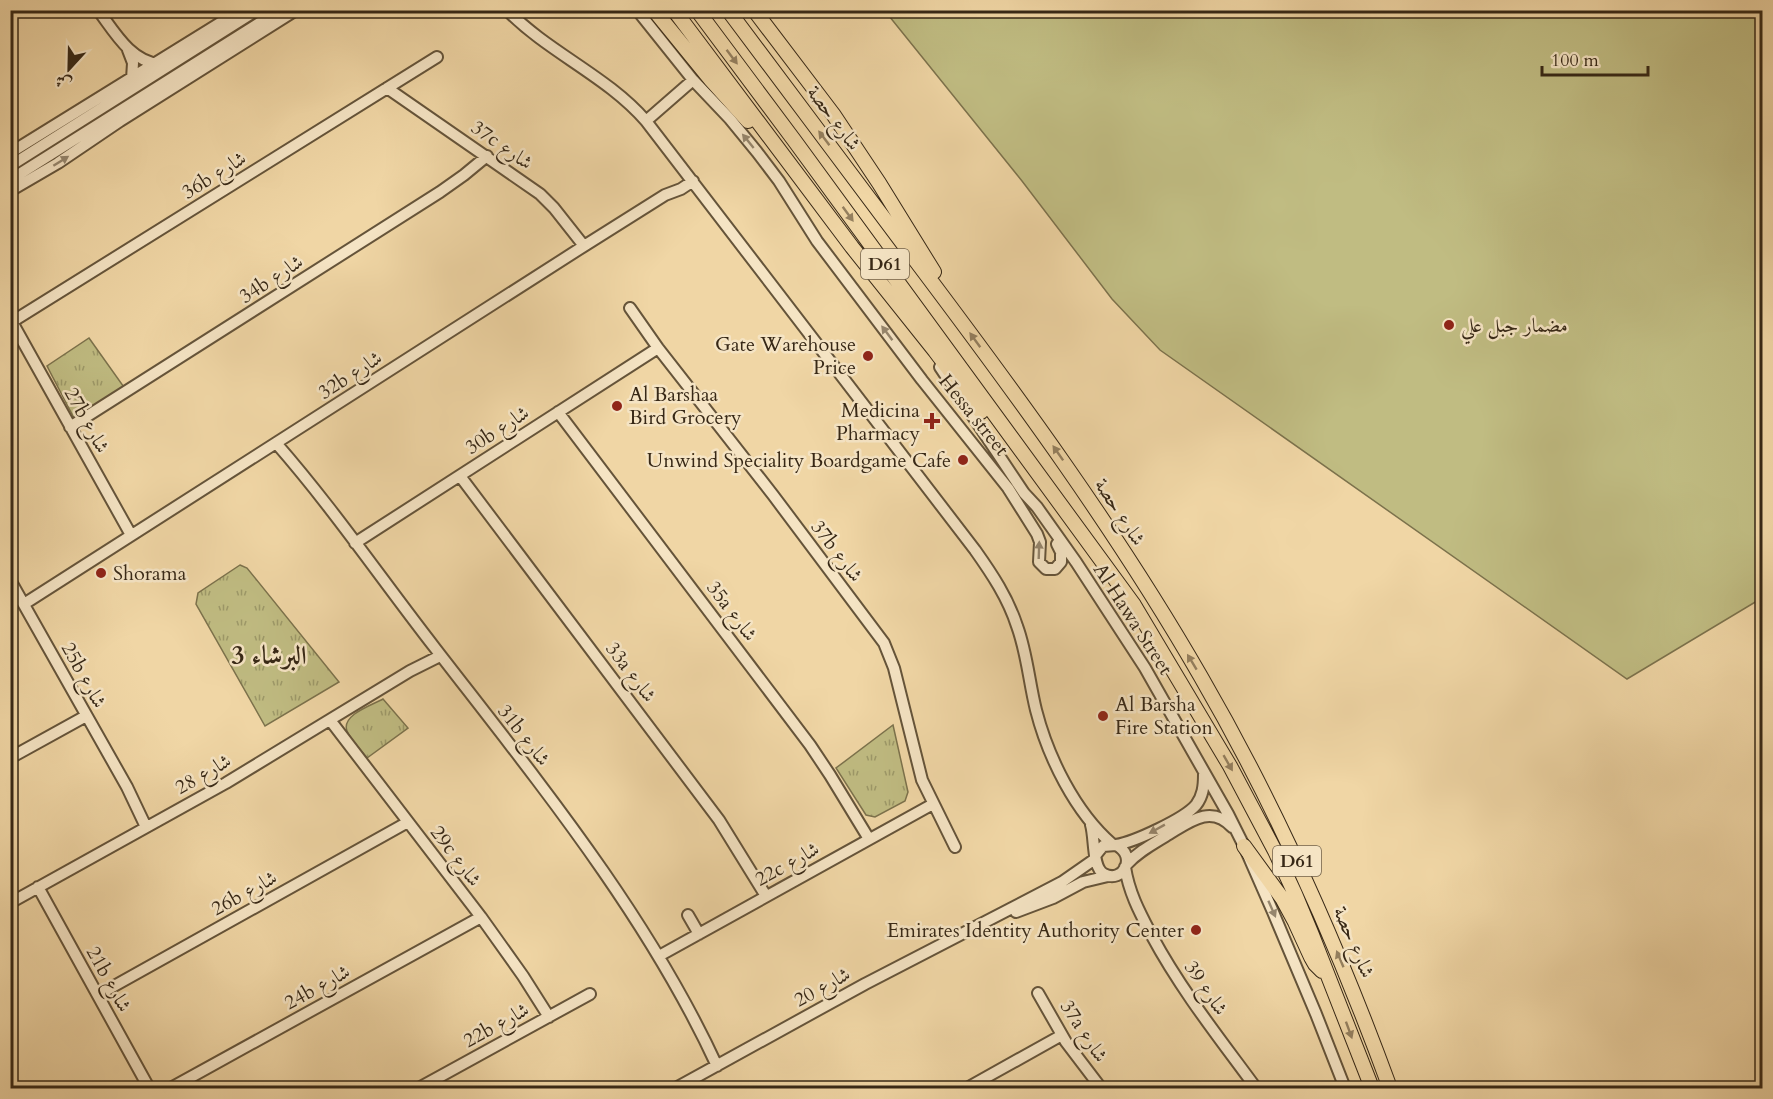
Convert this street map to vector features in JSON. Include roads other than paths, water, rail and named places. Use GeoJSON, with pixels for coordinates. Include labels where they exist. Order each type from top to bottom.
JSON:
{"type":"FeatureCollection","features":[{"type":"Feature","properties":{"kind":"main road"},"geometry":{"type":"LineString","coordinates":[[654,10],[724,96],[782,155]]}},
{"type":"Feature","properties":{"kind":"main road","name":"D61"},"geometry":{"type":"LineString","coordinates":[[674,10],[782,155]]}},
{"type":"Feature","properties":{"kind":"main road","name":"شارع حصة"},"geometry":{"type":"LineString","coordinates":[[697,10],[1134,605],[1253,807],[1295,894],[1372,1089]]}},
{"type":"Feature","properties":{"kind":"main road","name":"شارع حصة"},"geometry":{"type":"LineString","coordinates":[[728,10],[1053,447],[1108,526],[1180,641],[1266,797],[1307,882],[1345,969],[1390,1089]]}},
{"type":"Feature","properties":{"kind":"main road"},"geometry":{"type":"LineString","coordinates":[[754,10],[832,114],[879,183],[960,319]]}},
{"type":"Feature","properties":{"kind":"main road","name":"شارع حصة"},"geometry":{"type":"LineString","coordinates":[[782,155],[1042,489],[1071,520]]}},
{"type":"Feature","properties":{"kind":"main road"},"geometry":{"type":"LineString","coordinates":[[1242,841],[1282,898],[1315,964],[1327,975]]}},
{"type":"Feature","properties":{"kind":"street"},"geometry":{"type":"LineString","coordinates":[[98,10],[139,59],[156,64],[171,64]]}},
{"type":"Feature","properties":{"kind":"street"},"geometry":{"type":"LineString","coordinates":[[10,153],[132,80],[241,10]]}},
{"type":"Feature","properties":{"kind":"street"},"geometry":{"type":"LineString","coordinates":[[10,166],[257,10]]}},
{"type":"Feature","properties":{"kind":"street"},"geometry":{"type":"LineString","coordinates":[[10,191],[58,163],[118,117],[280,10]]}},
{"type":"Feature","properties":{"kind":"street"},"geometry":{"type":"LineString","coordinates":[[10,180],[296,10]]}},
{"type":"Feature","properties":{"kind":"street"},"geometry":{"type":"LineString","coordinates":[[507,10],[535,35],[617,93],[646,121],[964,535],[996,581],[1012,612],[1020,635],[1045,739],[1062,776],[1090,822],[1114,844],[1122,848],[1126,854],[1126,866]]}},
{"type":"Feature","properties":{"kind":"street"},"geometry":{"type":"LineString","coordinates":[[637,10],[693,80],[646,121]]}},
{"type":"Feature","properties":{"kind":"street"},"geometry":{"type":"LineString","coordinates":[[127,47],[133,63],[132,80]]}},
{"type":"Feature","properties":{"kind":"street","name":"36b شارع"},"geometry":{"type":"LineString","coordinates":[[11,323],[437,57]]}},
{"type":"Feature","properties":{"kind":"street","name":"Hessa street"},"geometry":{"type":"LineString","coordinates":[[693,80],[757,152],[787,193],[817,241],[922,380],[1008,488],[1037,534],[1040,542],[1041,565],[1046,569],[1055,569],[1061,562],[1060,549],[1024,493]]}},
{"type":"Feature","properties":{"kind":"street","name":"37c شارع"},"geometry":{"type":"LineString","coordinates":[[387,88],[532,187],[547,200],[584,246]]}},
{"type":"Feature","properties":{"kind":"street","name":"34b شارع"},"geometry":{"type":"LineString","coordinates":[[70,428],[440,192],[487,156]]}},
{"type":"Feature","properties":{"kind":"street","name":"32b شارع"},"geometry":{"type":"LineString","coordinates":[[22,600],[54,584],[665,195],[681,189],[690,177]]}},
{"type":"Feature","properties":{"kind":"street","name":"37b شارع"},"geometry":{"type":"LineString","coordinates":[[630,308],[658,348],[884,643],[894,668],[917,767],[955,847]]}},
{"type":"Feature","properties":{"kind":"street","name":"27b شارع"},"geometry":{"type":"LineString","coordinates":[[11,323],[131,535]]}},
{"type":"Feature","properties":{"kind":"street","name":"30b شارع"},"geometry":{"type":"LineString","coordinates":[[355,543],[658,348]]}},
{"type":"Feature","properties":{"kind":"street","name":"Al Hawa Street"},"geometry":{"type":"LineString","coordinates":[[935,351],[947,378],[1024,493],[1037,507],[1076,562],[1145,668],[1242,841],[1316,1014],[1345,1089]]}},
{"type":"Feature","properties":{"kind":"street","name":"35a شارع"},"geometry":{"type":"LineString","coordinates":[[558,412],[810,745],[831,775],[869,839]]}},
{"type":"Feature","properties":{"kind":"street","name":"31b شارع"},"geometry":{"type":"LineString","coordinates":[[280,441],[438,653],[562,814],[659,956],[720,1064]]}},
{"type":"Feature","properties":{"kind":"street","name":"33a شارع"},"geometry":{"type":"LineString","coordinates":[[460,476],[713,811],[766,896]]}},
{"type":"Feature","properties":{"kind":"street","name":"25b شارع"},"geometry":{"type":"LineString","coordinates":[[10,580],[149,825]]}},
{"type":"Feature","properties":{"kind":"street","name":"شارع 28"},"geometry":{"type":"LineString","coordinates":[[10,903],[226,783],[438,653]]}},
{"type":"Feature","properties":{"kind":"street"},"geometry":{"type":"LineString","coordinates":[[10,758],[87,716]]}},
{"type":"Feature","properties":{"kind":"street","name":"29c شارع"},"geometry":{"type":"LineString","coordinates":[[330,720],[480,917],[523,976],[549,1017]]}},
{"type":"Feature","properties":{"kind":"street"},"geometry":{"type":"LineString","coordinates":[[1095,857],[1103,846],[1138,839],[1190,811],[1202,793],[1204,774]]}},
{"type":"Feature","properties":{"kind":"street","name":"22c شارع"},"geometry":{"type":"LineString","coordinates":[[659,956],[933,804]]}},
{"type":"Feature","properties":{"kind":"street"},"geometry":{"type":"LineString","coordinates":[[1090,822],[1094,838],[1096,866],[1099,871],[1109,876],[1118,874],[1143,849],[1196,818],[1206,816],[1227,821],[1242,841]]}},
{"type":"Feature","properties":{"kind":"street","name":"26b شارع"},"geometry":{"type":"LineString","coordinates":[[98,995],[408,822]]}},
{"type":"Feature","properties":{"kind":"street","name":"شارع 20"},"geometry":{"type":"LineString","coordinates":[[676,1089],[865,984],[1072,876],[1095,857]]}},
{"type":"Feature","properties":{"kind":"street","name":"شارع 39"},"geometry":{"type":"LineString","coordinates":[[1126,866],[1128,885],[1134,902],[1166,959],[1187,993],[1256,1089]]}},
{"type":"Feature","properties":{"kind":"street","name":"شارع 20"},"geometry":{"type":"LineString","coordinates":[[987,922],[1045,901],[1083,882],[1109,876]]}},
{"type":"Feature","properties":{"kind":"street","name":"شارع 39"},"geometry":{"type":"LineString","coordinates":[[1109,876],[1134,902]]}},
{"type":"Feature","properties":{"kind":"street","name":"21b شارع"},"geometry":{"type":"LineString","coordinates":[[38,887],[149,1089]]}},
{"type":"Feature","properties":{"kind":"street"},"geometry":{"type":"LineString","coordinates":[[688,915],[699,934]]}},
{"type":"Feature","properties":{"kind":"street","name":"24b شارع"},"geometry":{"type":"LineString","coordinates":[[171,1089],[480,917]]}},
{"type":"Feature","properties":{"kind":"street","name":"37a شارع"},"geometry":{"type":"LineString","coordinates":[[1038,993],[1062,1035],[1101,1089]]}},
{"type":"Feature","properties":{"kind":"street","name":"22b شارع"},"geometry":{"type":"LineString","coordinates":[[419,1089],[590,994]]}},
{"type":"Feature","properties":{"kind":"street"},"geometry":{"type":"LineString","coordinates":[[968,1089],[1062,1035]]}},
{"type":"Feature","properties":{"kind":"place","name":"مضمار جبل علي"},"geometry":{"type":"Point","coordinates":[1449,325]}},
{"type":"Feature","properties":{"kind":"place","name":"Gate Warehouse Price"},"geometry":{"type":"Point","coordinates":[868,356]}},
{"type":"Feature","properties":{"kind":"place","name":"Al Barshaa Bird Grocery"},"geometry":{"type":"Point","coordinates":[617,406]}},
{"type":"Feature","properties":{"kind":"place","name":"Medicina Pharmacy"},"geometry":{"type":"Point","coordinates":[932,421]}},
{"type":"Feature","properties":{"kind":"place","name":"Unwind Speciality Boardgame Cafe"},"geometry":{"type":"Point","coordinates":[963,460]}},
{"type":"Feature","properties":{"kind":"place","name":"Shorama"},"geometry":{"type":"Point","coordinates":[101,573]}},
{"type":"Feature","properties":{"kind":"place","name":"Al Barsha Fire Station"},"geometry":{"type":"Point","coordinates":[1103,716]}},
{"type":"Feature","properties":{"kind":"place","name":"Emirates Identity Authority Center"},"geometry":{"type":"Point","coordinates":[1196,930]}},
{"type":"Feature","properties":{"kind":"district","name":"البرشاء 3"},"geometry":{"type":"Point","coordinates":[269,655]}}]}
